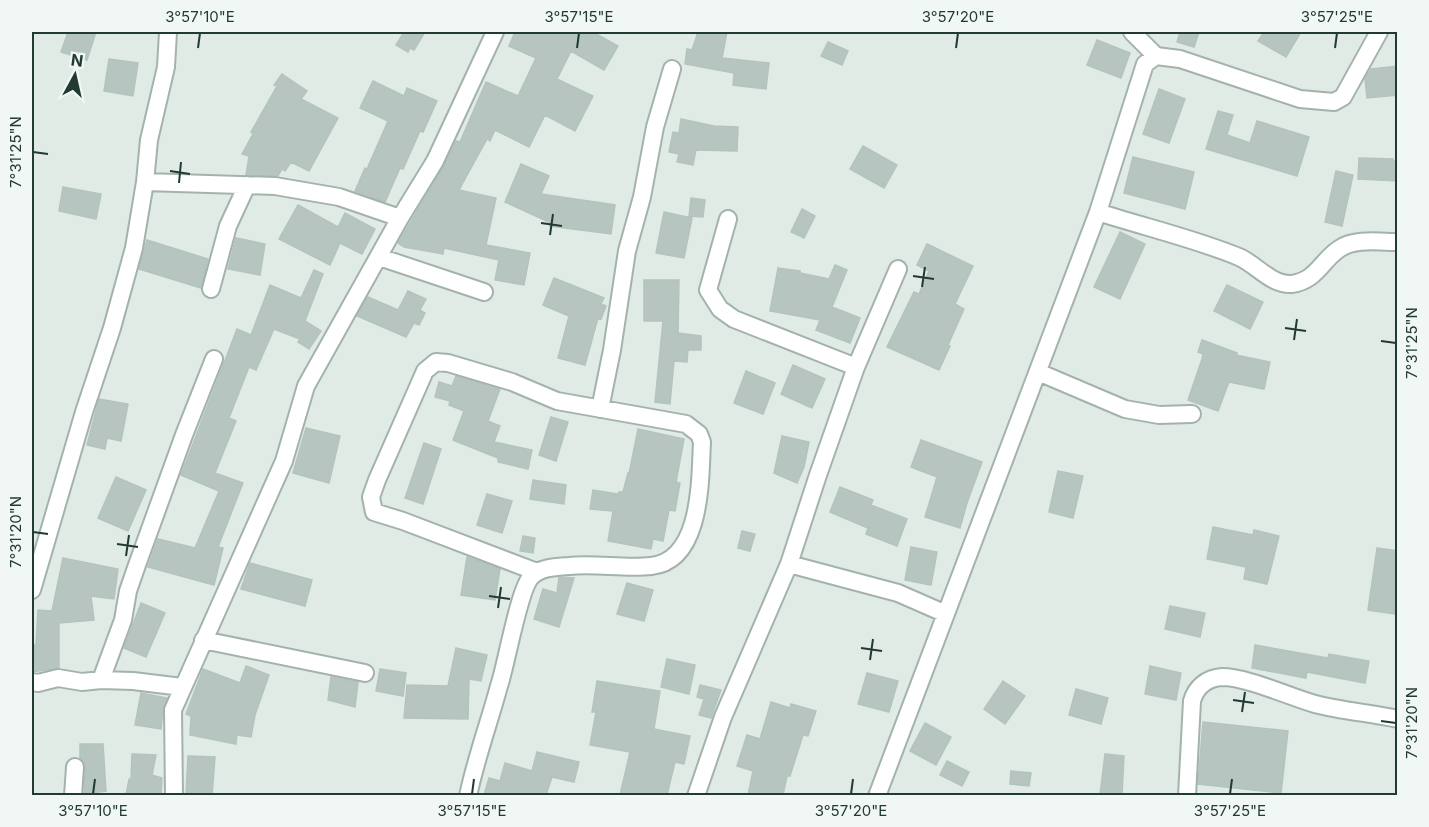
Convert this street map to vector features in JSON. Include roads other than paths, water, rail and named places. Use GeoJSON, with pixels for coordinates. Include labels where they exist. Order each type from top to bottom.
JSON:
{"type":"FeatureCollection","features":[{"type":"Feature","properties":{"kind":"street"},"geometry":{"type":"LineString","coordinates":[[32,590],[134,248],[145,182],[149,140],[166,67],[166,32]]}},
{"type":"Feature","properties":{"kind":"street"},"geometry":{"type":"LineString","coordinates":[[174,795],[173,710],[284,461],[306,386],[314,368],[400,218],[435,161],[495,32]]}},
{"type":"Feature","properties":{"kind":"street"},"geometry":{"type":"LineString","coordinates":[[1132,32],[1156,56],[1180,59],[1300,99],[1334,102],[1342,97],[1378,32]]}},
{"type":"Feature","properties":{"kind":"street"},"geometry":{"type":"LineString","coordinates":[[878,795],[1098,212],[1145,64],[1156,56]]}},
{"type":"Feature","properties":{"kind":"street"},"geometry":{"type":"LineString","coordinates":[[600,409],[612,350],[627,251],[642,197],[655,127],[672,69]]}},
{"type":"Feature","properties":{"kind":"street"},"geometry":{"type":"LineString","coordinates":[[145,182],[275,186],[339,197],[400,218]]}},
{"type":"Feature","properties":{"kind":"street"},"geometry":{"type":"LineString","coordinates":[[211,289],[228,226],[247,185]]}},
{"type":"Feature","properties":{"kind":"street"},"geometry":{"type":"LineString","coordinates":[[1098,212],[1241,258],[1270,277],[1288,284],[1303,281],[1320,269],[1339,248],[1360,242],[1398,242]]}},
{"type":"Feature","properties":{"kind":"street"},"geometry":{"type":"LineString","coordinates":[[728,219],[708,290],[720,309],[734,319],[856,368]]}},
{"type":"Feature","properties":{"kind":"street"},"geometry":{"type":"LineString","coordinates":[[379,257],[484,292]]}},
{"type":"Feature","properties":{"kind":"street"},"geometry":{"type":"LineString","coordinates":[[696,795],[723,717],[789,564],[856,368],[898,270]]}},
{"type":"Feature","properties":{"kind":"street"},"geometry":{"type":"LineString","coordinates":[[101,680],[123,620],[128,591],[137,565],[214,359]]}},
{"type":"Feature","properties":{"kind":"street"},"geometry":{"type":"LineString","coordinates":[[468,795],[500,685],[519,606],[529,579],[537,572],[551,567],[651,566],[665,563],[682,546],[692,528],[698,502],[702,442],[699,434],[686,424],[557,401],[512,382],[448,363],[436,362],[425,371],[377,480],[371,497],[374,512],[537,572]]}},
{"type":"Feature","properties":{"kind":"street"},"geometry":{"type":"LineString","coordinates":[[1038,372],[1125,409],[1159,415],[1192,414]]}},
{"type":"Feature","properties":{"kind":"street"},"geometry":{"type":"LineString","coordinates":[[789,564],[898,593],[946,614]]}},
{"type":"Feature","properties":{"kind":"street"},"geometry":{"type":"LineString","coordinates":[[203,640],[365,673]]}},
{"type":"Feature","properties":{"kind":"street"},"geometry":{"type":"LineString","coordinates":[[1187,795],[1192,701],[1198,687],[1209,680],[1223,677],[1253,683],[1318,704],[1398,718]]}},
{"type":"Feature","properties":{"kind":"street"},"geometry":{"type":"LineString","coordinates":[[32,682],[38,683],[58,678],[82,682],[133,681],[182,687]]}},
{"type":"Feature","properties":{"kind":"street"},"geometry":{"type":"LineString","coordinates":[[73,795],[75,767]]}}]}
